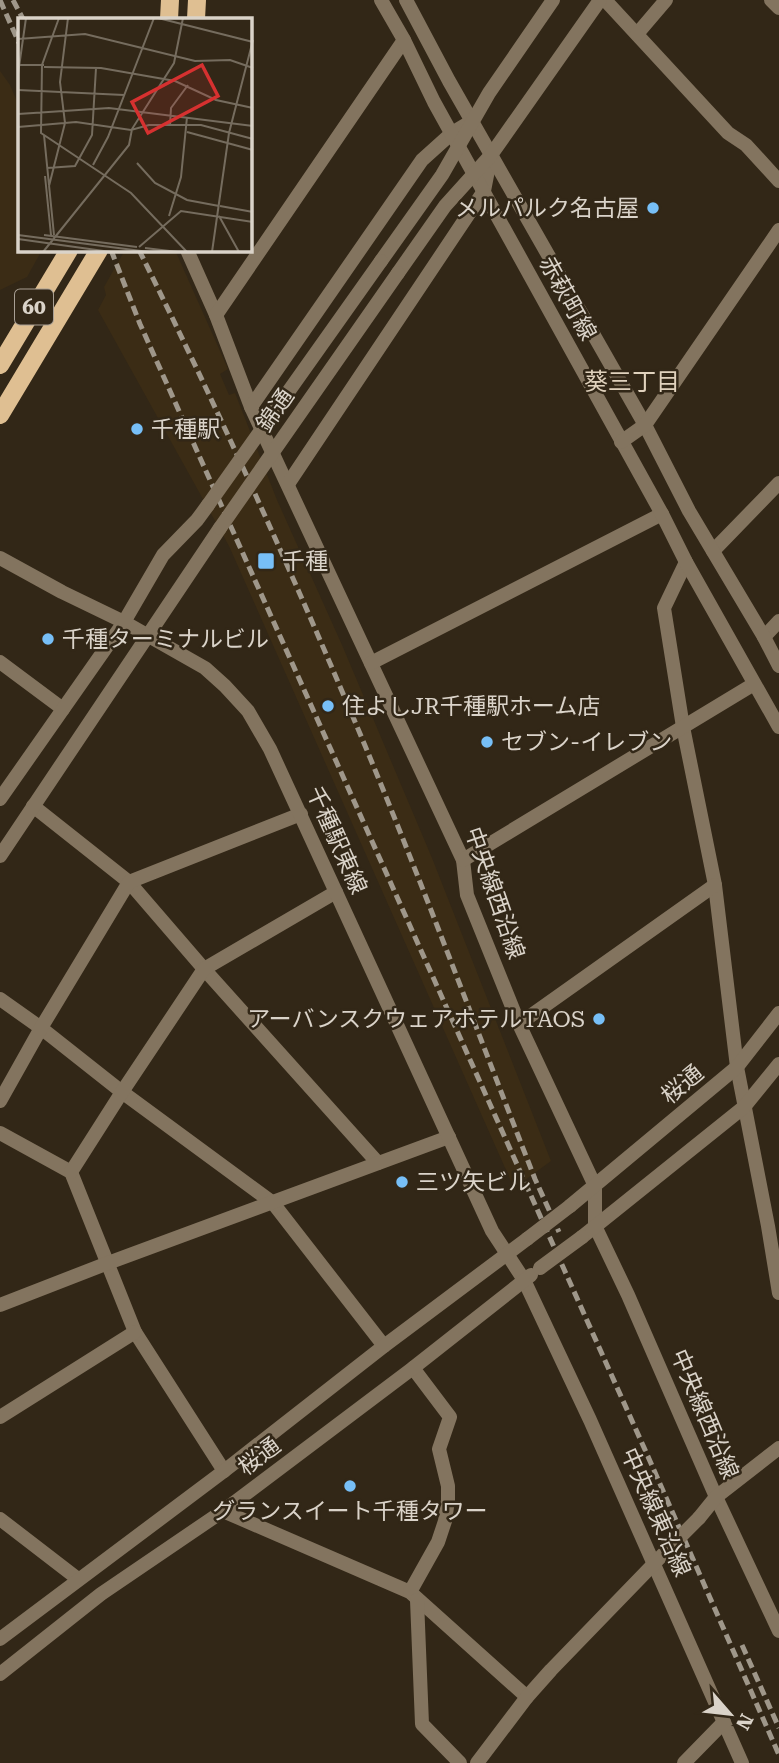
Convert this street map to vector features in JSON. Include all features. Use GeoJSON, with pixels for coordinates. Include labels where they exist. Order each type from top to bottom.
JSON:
{"type":"FeatureCollection","features":[{"type":"Feature","properties":{"kind":"main road"},"geometry":{"type":"LineString","coordinates":[[169,18],[170,0]]}},
{"type":"Feature","properties":{"kind":"main road"},"geometry":{"type":"LineString","coordinates":[[196,18],[197,0]]}},
{"type":"Feature","properties":{"kind":"main road","name":"60"},"geometry":{"type":"LineString","coordinates":[[0,365],[68,252]]}},
{"type":"Feature","properties":{"kind":"main road","name":"60"},"geometry":{"type":"LineString","coordinates":[[0,415],[95,256]]}},
{"type":"Feature","properties":{"kind":"street","name":"赤萩町線"},"geometry":{"type":"LineString","coordinates":[[381,0],[434,102],[779,727]]}},
{"type":"Feature","properties":{"kind":"street","name":"赤萩町線"},"geometry":{"type":"LineString","coordinates":[[406,0],[645,425],[689,511],[779,666]]}},
{"type":"Feature","properties":{"kind":"street","name":"錦通"},"geometry":{"type":"LineString","coordinates":[[0,799],[124,622],[163,555],[197,520],[442,175],[455,139],[472,121],[552,0]]}},
{"type":"Feature","properties":{"kind":"street"},"geometry":{"type":"LineString","coordinates":[[603,0],[728,133],[746,145],[779,181]]}},
{"type":"Feature","properties":{"kind":"street","name":"錦通"},"geometry":{"type":"LineString","coordinates":[[0,856],[220,528],[444,206],[491,155],[603,0]]}},
{"type":"Feature","properties":{"kind":"street"},"geometry":{"type":"LineString","coordinates":[[637,34],[666,0]]}},
{"type":"Feature","properties":{"kind":"street"},"geometry":{"type":"LineString","coordinates":[[771,0],[779,8]]}},
{"type":"Feature","properties":{"kind":"street"},"geometry":{"type":"LineString","coordinates":[[216,315],[404,40]]}},
{"type":"Feature","properties":{"kind":"street"},"geometry":{"type":"LineString","coordinates":[[251,407],[418,167],[455,139]]}},
{"type":"Feature","properties":{"kind":"street"},"geometry":{"type":"LineString","coordinates":[[288,484],[484,191],[491,155]]}},
{"type":"Feature","properties":{"kind":"street"},"geometry":{"type":"LineString","coordinates":[[621,442],[645,425],[779,230]]}},
{"type":"Feature","properties":{"kind":"street","name":"中央線西沿線"},"geometry":{"type":"LineString","coordinates":[[188,252],[216,315],[251,407],[463,860],[467,895],[519,1024],[595,1186],[594,1226],[628,1295],[716,1497],[779,1631]]}},
{"type":"Feature","properties":{"kind":"street"},"geometry":{"type":"LineString","coordinates":[[713,551],[779,483]]}},
{"type":"Feature","properties":{"kind":"street"},"geometry":{"type":"LineString","coordinates":[[371,663],[662,514]]}},
{"type":"Feature","properties":{"kind":"street","name":"千種駅東線"},"geometry":{"type":"LineString","coordinates":[[0,558],[124,622],[205,668],[248,711],[270,749],[492,1231],[507,1254]]}},
{"type":"Feature","properties":{"kind":"street"},"geometry":{"type":"LineString","coordinates":[[686,562],[664,608],[683,727],[715,885],[737,1067],[779,1293]]}},
{"type":"Feature","properties":{"kind":"street"},"geometry":{"type":"LineString","coordinates":[[764,637],[779,621]]}},
{"type":"Feature","properties":{"kind":"street"},"geometry":{"type":"LineString","coordinates":[[0,662],[63,709]]}},
{"type":"Feature","properties":{"kind":"street"},"geometry":{"type":"LineString","coordinates":[[463,860],[754,684]]}},
{"type":"Feature","properties":{"kind":"street"},"geometry":{"type":"LineString","coordinates":[[33,806],[130,882],[378,1163]]}},
{"type":"Feature","properties":{"kind":"street"},"geometry":{"type":"LineString","coordinates":[[0,1101],[130,882],[300,814]]}},
{"type":"Feature","properties":{"kind":"street"},"geometry":{"type":"LineString","coordinates":[[519,1024],[715,885]]}},
{"type":"Feature","properties":{"kind":"street"},"geometry":{"type":"LineString","coordinates":[[71,1172],[204,969],[335,892]]}},
{"type":"Feature","properties":{"kind":"street"},"geometry":{"type":"LineString","coordinates":[[0,999],[273,1203],[384,1346]]}},
{"type":"Feature","properties":{"kind":"street","name":"桜通"},"geometry":{"type":"LineString","coordinates":[[0,1639],[595,1186],[737,1067],[779,1013]]}},
{"type":"Feature","properties":{"kind":"street"},"geometry":{"type":"LineString","coordinates":[[594,1226],[744,1107],[779,1064]]}},
{"type":"Feature","properties":{"kind":"street"},"geometry":{"type":"LineString","coordinates":[[0,1133],[71,1172],[135,1332],[224,1471]]}},
{"type":"Feature","properties":{"kind":"street"},"geometry":{"type":"LineString","coordinates":[[0,1305],[449,1137]]}},
{"type":"Feature","properties":{"kind":"street","name":"桜通"},"geometry":{"type":"LineString","coordinates":[[0,1674],[101,1594],[223,1511],[594,1226]]}},
{"type":"Feature","properties":{"kind":"street","name":"中央線東沿線"},"geometry":{"type":"LineString","coordinates":[[507,1254],[524,1280],[590,1420],[742,1763]]}},
{"type":"Feature","properties":{"kind":"street"},"geometry":{"type":"LineString","coordinates":[[0,1417],[135,1332]]}},
{"type":"Feature","properties":{"kind":"street"},"geometry":{"type":"LineString","coordinates":[[412,1368],[450,1417],[439,1449],[448,1486],[445,1521],[414,1596],[422,1724],[460,1763]]}},
{"type":"Feature","properties":{"kind":"street"},"geometry":{"type":"LineString","coordinates":[[477,1763],[551,1670],[699,1518],[716,1497],[779,1448]]}},
{"type":"Feature","properties":{"kind":"street"},"geometry":{"type":"LineString","coordinates":[[223,1511],[414,1596],[527,1697]]}},
{"type":"Feature","properties":{"kind":"street"},"geometry":{"type":"LineString","coordinates":[[0,1519],[78,1579]]}},
{"type":"Feature","properties":{"kind":"street"},"geometry":{"type":"LineString","coordinates":[[684,1763],[724,1722]]}},
{"type":"Feature","properties":{"kind":"shaded area"},"geometry":{"type":"Polygon","coordinates":[[[0,71],[18,104],[18,252],[41,252],[27,277],[0,290],[0,71]]]}},
{"type":"Feature","properties":{"kind":"shaded area"},"geometry":{"type":"Polygon","coordinates":[[[124,252],[176,252],[228,369],[220,374],[229,395],[235,393],[277,500],[432,858],[551,1161],[514,1188],[229,546],[98,310],[106,295],[104,287],[124,252]]]}},
{"type":"Feature","properties":{"kind":"railway"},"geometry":{"type":"LineString","coordinates":[[0,0],[18,41]]}},
{"type":"Feature","properties":{"kind":"railway"},"geometry":{"type":"LineString","coordinates":[[13,0],[22,18]]}},
{"type":"Feature","properties":{"kind":"railway"},"geometry":{"type":"LineString","coordinates":[[112,252],[140,324],[646,1452],[779,1755]]}},
{"type":"Feature","properties":{"kind":"railway"},"geometry":{"type":"LineString","coordinates":[[140,252],[226,430],[335,675],[406,846],[535,1179],[559,1232]]}},
{"type":"Feature","properties":{"kind":"railway"},"geometry":{"type":"LineString","coordinates":[[742,1645],[779,1728]]}},
{"type":"Feature","properties":{"kind":"place","name":"メルパルク名古屋"},"geometry":{"type":"Point","coordinates":[653,208]}},
{"type":"Feature","properties":{"kind":"place","name":"千種駅"},"geometry":{"type":"Point","coordinates":[137,429]}},
{"type":"Feature","properties":{"kind":"place","name":"千種"},"geometry":{"type":"Point","coordinates":[266,561]}},
{"type":"Feature","properties":{"kind":"place","name":"千種ターミナルビル"},"geometry":{"type":"Point","coordinates":[48,639]}},
{"type":"Feature","properties":{"kind":"place","name":"住よしJR千種駅ホーム店"},"geometry":{"type":"Point","coordinates":[328,706]}},
{"type":"Feature","properties":{"kind":"place","name":"セブン-イレブン"},"geometry":{"type":"Point","coordinates":[487,742]}},
{"type":"Feature","properties":{"kind":"place","name":"アーバンスクウェアホテルTAOS"},"geometry":{"type":"Point","coordinates":[599,1019]}},
{"type":"Feature","properties":{"kind":"place","name":"三ツ矢ビル"},"geometry":{"type":"Point","coordinates":[402,1182]}},
{"type":"Feature","properties":{"kind":"place","name":"グランスイート千種タワー"},"geometry":{"type":"Point","coordinates":[350,1486]}},
{"type":"Feature","properties":{"kind":"district","name":"葵三丁目"},"geometry":{"type":"Point","coordinates":[632,382]}}]}
